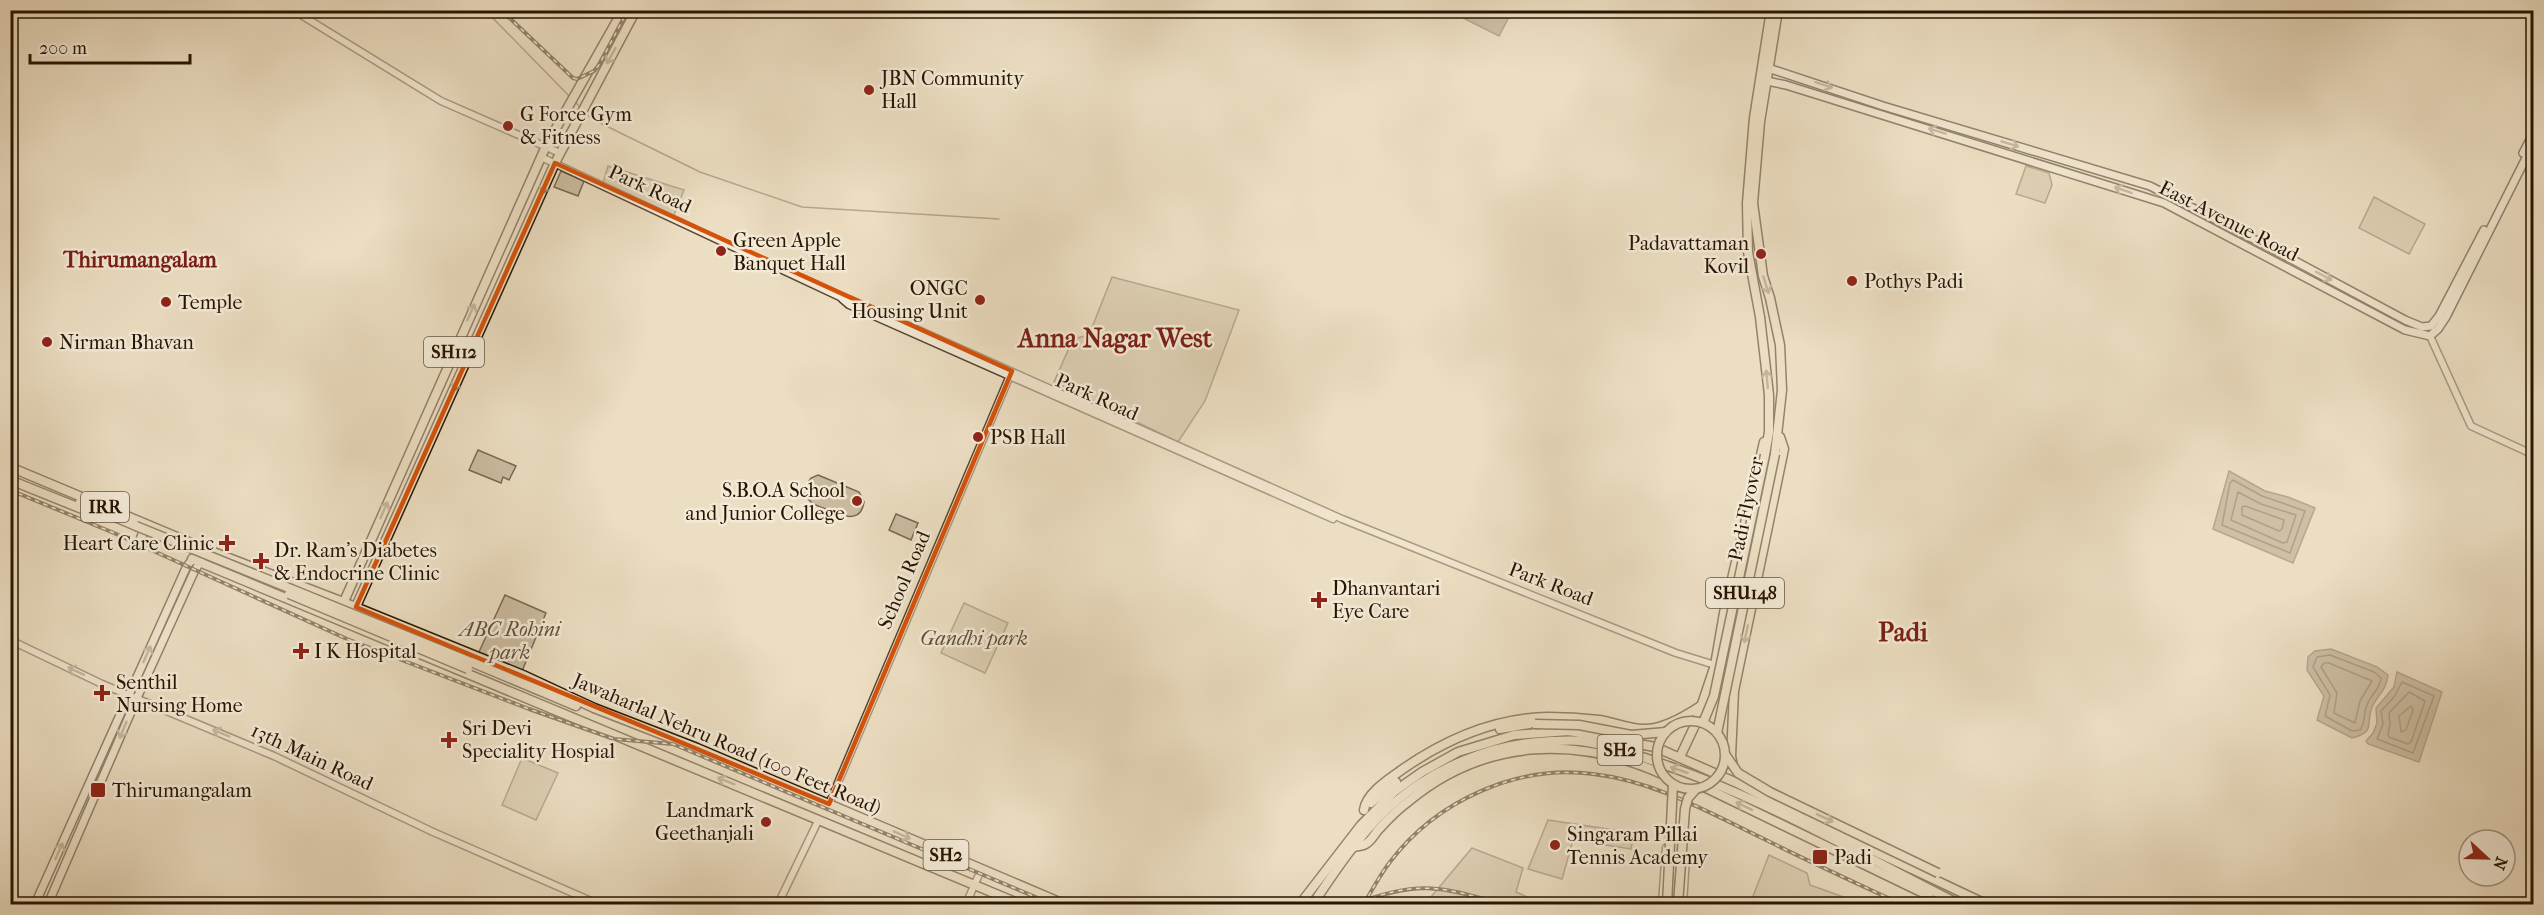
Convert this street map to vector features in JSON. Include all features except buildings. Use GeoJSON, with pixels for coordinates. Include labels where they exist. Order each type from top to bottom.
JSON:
{"type":"FeatureCollection","features":[{"type":"Feature","properties":{"kind":"main road","name":"SH112"},"geometry":{"type":"LineString","coordinates":[[336,621],[546,146],[623,10]]}},
{"type":"Feature","properties":{"kind":"main road","name":"SH112"},"geometry":{"type":"LineString","coordinates":[[348,626],[555,163],[636,10]]}},
{"type":"Feature","properties":{"kind":"main road","name":"SHU148"},"geometry":{"type":"LineString","coordinates":[[1769,437],[1769,395],[1764,347],[1747,235],[1749,160],[1763,81],[1771,10]]}},
{"type":"Feature","properties":{"kind":"main road","name":"SHU148"},"geometry":{"type":"LineString","coordinates":[[1765,67],[1778,10]]}},
{"type":"Feature","properties":{"kind":"main road","name":"East Avenue Road"},"geometry":{"type":"LineString","coordinates":[[1765,67],[1883,106],[2150,186],[2405,320],[2425,327],[2431,326],[2439,316],[2534,132]]}},
{"type":"Feature","properties":{"kind":"main road","name":"SHU148"},"geometry":{"type":"LineString","coordinates":[[1763,81],[1753,203],[1763,276],[1780,345],[1782,390],[1779,433]]}},
{"type":"Feature","properties":{"kind":"main road","name":"East Avenue Road"},"geometry":{"type":"LineString","coordinates":[[1763,81],[1797,88],[2164,203],[2401,328],[2430,336]]}},
{"type":"Feature","properties":{"kind":"main road"},"geometry":{"type":"LineString","coordinates":[[2430,336],[2439,329],[2446,317],[2534,142]]}},
{"type":"Feature","properties":{"kind":"main road"},"geometry":{"type":"LineString","coordinates":[[2401,328],[2405,320]]}},
{"type":"Feature","properties":{"kind":"main road"},"geometry":{"type":"LineString","coordinates":[[1737,783],[1731,756],[1734,692],[1784,449],[1779,433]]}},
{"type":"Feature","properties":{"kind":"main road","name":"Padi Flyover"},"geometry":{"type":"LineString","coordinates":[[1779,433],[1723,697],[1718,733],[1725,754],[1738,773],[1770,792],[1938,873],[1957,889]]}},
{"type":"Feature","properties":{"kind":"main road"},"geometry":{"type":"LineString","coordinates":[[1680,758],[1710,684],[1762,444],[1769,437]]}},
{"type":"Feature","properties":{"kind":"main road","name":"Padi Flyover"},"geometry":{"type":"LineString","coordinates":[[1703,723],[1714,696],[1769,437]]}},
{"type":"Feature","properties":{"kind":"main road","name":"Jawaharlal Nehru Road (100 Feet Road)"},"geometry":{"type":"LineString","coordinates":[[10,467],[204,548],[523,675],[594,708],[697,748],[1064,904]]}},
{"type":"Feature","properties":{"kind":"main road","name":"SH2"},"geometry":{"type":"LineString","coordinates":[[10,473],[136,528],[470,666],[579,715],[589,724]]}},
{"type":"Feature","properties":{"kind":"main road","name":"SH2"},"geometry":{"type":"LineString","coordinates":[[10,480],[136,528]]}},
{"type":"Feature","properties":{"kind":"main road"},"geometry":{"type":"LineString","coordinates":[[141,538],[147,524]]}},
{"type":"Feature","properties":{"kind":"main road"},"geometry":{"type":"LineString","coordinates":[[35,904],[204,548]]}},
{"type":"Feature","properties":{"kind":"main road","name":"Jawaharlal Nehru Road (100 Feet Road)"},"geometry":{"type":"LineString","coordinates":[[196,561],[1020,904]]}},
{"type":"Feature","properties":{"kind":"main road"},"geometry":{"type":"LineString","coordinates":[[387,641],[394,624]]}},
{"type":"Feature","properties":{"kind":"main road","name":"SH2"},"geometry":{"type":"LineString","coordinates":[[470,666],[585,709],[594,708]]}},
{"type":"Feature","properties":{"kind":"main road"},"geometry":{"type":"LineString","coordinates":[[1710,684],[1734,692]]}},
{"type":"Feature","properties":{"kind":"main road"},"geometry":{"type":"LineString","coordinates":[[48,904],[133,696]]}},
{"type":"Feature","properties":{"kind":"main road"},"geometry":{"type":"LineString","coordinates":[[1361,825],[1367,807],[1365,803],[1378,788],[1398,772],[1428,752],[1486,727],[1513,720],[1548,717],[1599,720],[1644,729],[1655,727],[1689,713],[1702,705]]}},
{"type":"Feature","properties":{"kind":"main road"},"geometry":{"type":"LineString","coordinates":[[1367,807],[1423,761],[1451,746],[1496,729],[1553,722],[1602,728],[1631,735],[1665,732],[1683,722],[1703,723],[1718,733]]}},
{"type":"Feature","properties":{"kind":"main road"},"geometry":{"type":"LineString","coordinates":[[1617,740],[1621,724]]}},
{"type":"Feature","properties":{"kind":"main road","name":"SH2"},"geometry":{"type":"LineString","coordinates":[[1300,904],[1361,825],[1395,791],[1422,772],[1458,752],[1514,735],[1569,731],[1655,747],[1737,783],[1825,828],[1986,904]]}},
{"type":"Feature","properties":{"kind":"main road"},"geometry":{"type":"LineString","coordinates":[[1662,774],[1657,752],[1659,741],[1665,732]]}},
{"type":"Feature","properties":{"kind":"main road","name":"SH2"},"geometry":{"type":"LineString","coordinates":[[1313,904],[1354,847],[1389,807],[1426,779],[1451,766],[1492,750],[1523,742],[1579,741],[1632,753],[1742,794],[1959,904]]}},
{"type":"Feature","properties":{"kind":"main road"},"geometry":{"type":"LineString","coordinates":[[1354,847],[1366,844],[1409,800],[1427,787],[1468,765],[1496,754],[1546,748],[1574,749],[1628,760],[1662,774],[1673,784],[1684,789],[1700,788],[1921,892],[1933,891]]}},
{"type":"Feature","properties":{"kind":"main road"},"geometry":{"type":"LineString","coordinates":[[1677,904],[1685,809],[1688,798],[1700,788],[1711,783],[1722,770],[1725,754]]}},
{"type":"Feature","properties":{"kind":"main road"},"geometry":{"type":"LineString","coordinates":[[1667,904],[1673,784]]}},
{"type":"Feature","properties":{"kind":"street"},"geometry":{"type":"LineString","coordinates":[[293,10],[441,101],[560,153]]}},
{"type":"Feature","properties":{"kind":"street","name":"Park Road"},"geometry":{"type":"LineString","coordinates":[[541,157],[842,298],[851,300],[1011,374],[1342,519],[1677,653],[1715,665]]}},
{"type":"Feature","properties":{"kind":"street"},"geometry":{"type":"LineString","coordinates":[[2430,336],[2471,426],[2534,455]]}},
{"type":"Feature","properties":{"kind":"street","name":"School Road"},"geometry":{"type":"LineString","coordinates":[[829,804],[1011,374]]}},
{"type":"Feature","properties":{"kind":"street","name":"13th Main Road"},"geometry":{"type":"LineString","coordinates":[[10,640],[102,684],[274,756],[433,832],[598,904]]}},
{"type":"Feature","properties":{"kind":"street"},"geometry":{"type":"LineString","coordinates":[[778,904],[818,821]]}},
{"type":"Feature","properties":{"kind":"street"},"geometry":{"type":"LineString","coordinates":[[1662,904],[1667,831],[1687,833],[1683,904]]}},
{"type":"Feature","properties":{"kind":"street"},"geometry":{"type":"LineString","coordinates":[[966,904],[981,870]]}},
{"type":"Feature","properties":{"kind":"highlighted area"},"geometry":{"type":"Polygon","coordinates":[[[555,163],[1012,371],[829,804],[356,607],[555,163]]]}},
{"type":"Feature","properties":{"kind":"green space"},"geometry":{"type":"Polygon","coordinates":[[[608,166],[684,190],[673,217],[603,183],[608,166]]]}},
{"type":"Feature","properties":{"kind":"green space"},"geometry":{"type":"Polygon","coordinates":[[[2026,166],[2049,173],[2052,185],[2045,203],[2016,194],[2026,166]]]}},
{"type":"Feature","properties":{"kind":"green space"},"geometry":{"type":"Polygon","coordinates":[[[561,171],[584,181],[578,196],[554,187],[561,171]]]}},
{"type":"Feature","properties":{"kind":"green space"},"geometry":{"type":"Polygon","coordinates":[[[2374,197],[2425,224],[2409,254],[2359,228],[2374,197]]]}},
{"type":"Feature","properties":{"kind":"green space"},"geometry":{"type":"Polygon","coordinates":[[[1112,277],[1239,310],[1205,401],[1178,442],[1054,382],[1073,339],[1089,335],[1112,277]]]}},
{"type":"Feature","properties":{"kind":"green space"},"geometry":{"type":"Polygon","coordinates":[[[478,450],[516,466],[509,480],[503,477],[501,483],[469,470],[478,450]]]}},
{"type":"Feature","properties":{"kind":"green space"},"geometry":{"type":"Polygon","coordinates":[[[818,475],[859,492],[864,502],[859,514],[843,515],[811,502],[806,495],[805,487],[811,478],[818,475]]]}},
{"type":"Feature","properties":{"kind":"green space"},"geometry":{"type":"Polygon","coordinates":[[[896,514],[918,523],[911,540],[889,530],[896,514]]]}},
{"type":"Feature","properties":{"kind":"green space","name":"ABC Rohini park"},"geometry":{"type":"Polygon","coordinates":[[[505,595],[546,613],[522,671],[478,654],[505,595]]]}},
{"type":"Feature","properties":{"kind":"green space","name":"Gandhi park"},"geometry":{"type":"Polygon","coordinates":[[[964,603],[1008,623],[985,673],[941,653],[964,603]]]}},
{"type":"Feature","properties":{"kind":"green space"},"geometry":{"type":"Polygon","coordinates":[[[522,758],[558,773],[536,820],[502,805],[522,758]]]}},
{"type":"Feature","properties":{"kind":"green space","name":"Singaram Pillai Tennis Academy"},"geometry":{"type":"Polygon","coordinates":[[[1548,820],[1634,833],[1631,849],[1573,840],[1562,879],[1528,869],[1548,820]]]}},
{"type":"Feature","properties":{"kind":"green space"},"geometry":{"type":"Polygon","coordinates":[[[1472,848],[1523,868],[1516,892],[1543,904],[1425,904],[1472,848]]]}},
{"type":"Feature","properties":{"kind":"green space"},"geometry":{"type":"Polygon","coordinates":[[[1769,855],[1807,873],[1810,885],[1863,904],[1834,904],[1820,899],[1800,904],[1750,904],[1769,855]]]}},
{"type":"Feature","properties":{"kind":"water"},"geometry":{"type":"Polygon","coordinates":[[[1454,10],[1512,11],[1499,36],[1453,13],[1454,10]]]}},
{"type":"Feature","properties":{"kind":"water"},"geometry":{"type":"Polygon","coordinates":[[[2229,471],[2265,491],[2315,508],[2293,563],[2213,529],[2229,471]]]}},
{"type":"Feature","properties":{"kind":"water"},"geometry":{"type":"Polygon","coordinates":[[[2331,649],[2377,667],[2388,675],[2384,688],[2373,705],[2368,729],[2352,738],[2317,720],[2324,696],[2307,670],[2308,657],[2315,651],[2331,649]]]}},
{"type":"Feature","properties":{"kind":"water"},"geometry":{"type":"Polygon","coordinates":[[[2397,672],[2442,692],[2419,762],[2368,744],[2366,741],[2373,733],[2377,723],[2376,708],[2394,687],[2397,672]]]}},
{"type":"Feature","properties":{"kind":"waterway"},"geometry":{"type":"LineString","coordinates":[[485,10],[571,98]]}},
{"type":"Feature","properties":{"kind":"waterway"},"geometry":{"type":"LineString","coordinates":[[574,101],[581,108]]}},
{"type":"Feature","properties":{"kind":"waterway"},"geometry":{"type":"LineString","coordinates":[[584,112],[592,119],[700,172],[802,207],[999,219]]}},
{"type":"Feature","properties":{"kind":"railway"},"geometry":{"type":"LineString","coordinates":[[501,10],[573,78],[577,79],[594,71],[599,65],[628,10]]}},
{"type":"Feature","properties":{"kind":"railway"},"geometry":{"type":"LineString","coordinates":[[10,490],[114,533],[347,639],[614,739],[673,744],[1052,904]]}},
{"type":"Feature","properties":{"kind":"railway"},"geometry":{"type":"LineString","coordinates":[[1364,904],[1386,867],[1409,840],[1430,821],[1454,805],[1480,791],[1508,781],[1564,772],[1616,778],[1659,790],[1901,904]]}},
{"type":"Feature","properties":{"kind":"railway"},"geometry":{"type":"LineString","coordinates":[[1355,904],[1394,892],[1427,888],[1460,893],[1500,904]]}},
{"type":"Feature","properties":{"kind":"place","name":"JBN Community Hall"},"geometry":{"type":"Point","coordinates":[869,90]}},
{"type":"Feature","properties":{"kind":"place","name":"G Force Gym & Fitness"},"geometry":{"type":"Point","coordinates":[508,126]}},
{"type":"Feature","properties":{"kind":"place","name":"Green Apple Banquet Hall"},"geometry":{"type":"Point","coordinates":[721,251]}},
{"type":"Feature","properties":{"kind":"place","name":"Padavattaman Kovil"},"geometry":{"type":"Point","coordinates":[1761,254]}},
{"type":"Feature","properties":{"kind":"place","name":"Pothys Padi"},"geometry":{"type":"Point","coordinates":[1852,281]}},
{"type":"Feature","properties":{"kind":"place","name":"ONGC Housing Unit"},"geometry":{"type":"Point","coordinates":[980,300]}},
{"type":"Feature","properties":{"kind":"place","name":"Temple"},"geometry":{"type":"Point","coordinates":[166,302]}},
{"type":"Feature","properties":{"kind":"place","name":"Nirman Bhavan"},"geometry":{"type":"Point","coordinates":[47,342]}},
{"type":"Feature","properties":{"kind":"place","name":"PSB Hall"},"geometry":{"type":"Point","coordinates":[978,437]}},
{"type":"Feature","properties":{"kind":"place","name":"S.B.O.A School and Junior College"},"geometry":{"type":"Point","coordinates":[857,501]}},
{"type":"Feature","properties":{"kind":"place","name":"Heart Care Clinic"},"geometry":{"type":"Point","coordinates":[227,543]}},
{"type":"Feature","properties":{"kind":"place","name":"Dr. Ram's Diabetes & Endocrine Clinic"},"geometry":{"type":"Point","coordinates":[261,561]}},
{"type":"Feature","properties":{"kind":"place","name":"Dhanvantari Eye Care"},"geometry":{"type":"Point","coordinates":[1319,600]}},
{"type":"Feature","properties":{"kind":"place","name":"I K Hospital"},"geometry":{"type":"Point","coordinates":[301,651]}},
{"type":"Feature","properties":{"kind":"place","name":"Senthil Nursing Home"},"geometry":{"type":"Point","coordinates":[102,693]}},
{"type":"Feature","properties":{"kind":"place","name":"Sri Devi Speciality Hospial"},"geometry":{"type":"Point","coordinates":[449,740]}},
{"type":"Feature","properties":{"kind":"place","name":"Thirumangalam"},"geometry":{"type":"Point","coordinates":[98,790]}},
{"type":"Feature","properties":{"kind":"place","name":"Landmark Geethanjali"},"geometry":{"type":"Point","coordinates":[766,822]}},
{"type":"Feature","properties":{"kind":"place","name":"Singaram Pillai Tennis Academy"},"geometry":{"type":"Point","coordinates":[1555,845]}},
{"type":"Feature","properties":{"kind":"place","name":"Padi"},"geometry":{"type":"Point","coordinates":[1820,857]}},
{"type":"Feature","properties":{"kind":"district","name":"Thirumangalam"},"geometry":{"type":"Point","coordinates":[140,260]}},
{"type":"Feature","properties":{"kind":"district","name":"Anna Nagar West"},"geometry":{"type":"Point","coordinates":[1115,338]}},
{"type":"Feature","properties":{"kind":"district","name":"Padi"},"geometry":{"type":"Point","coordinates":[1903,632]}}]}
